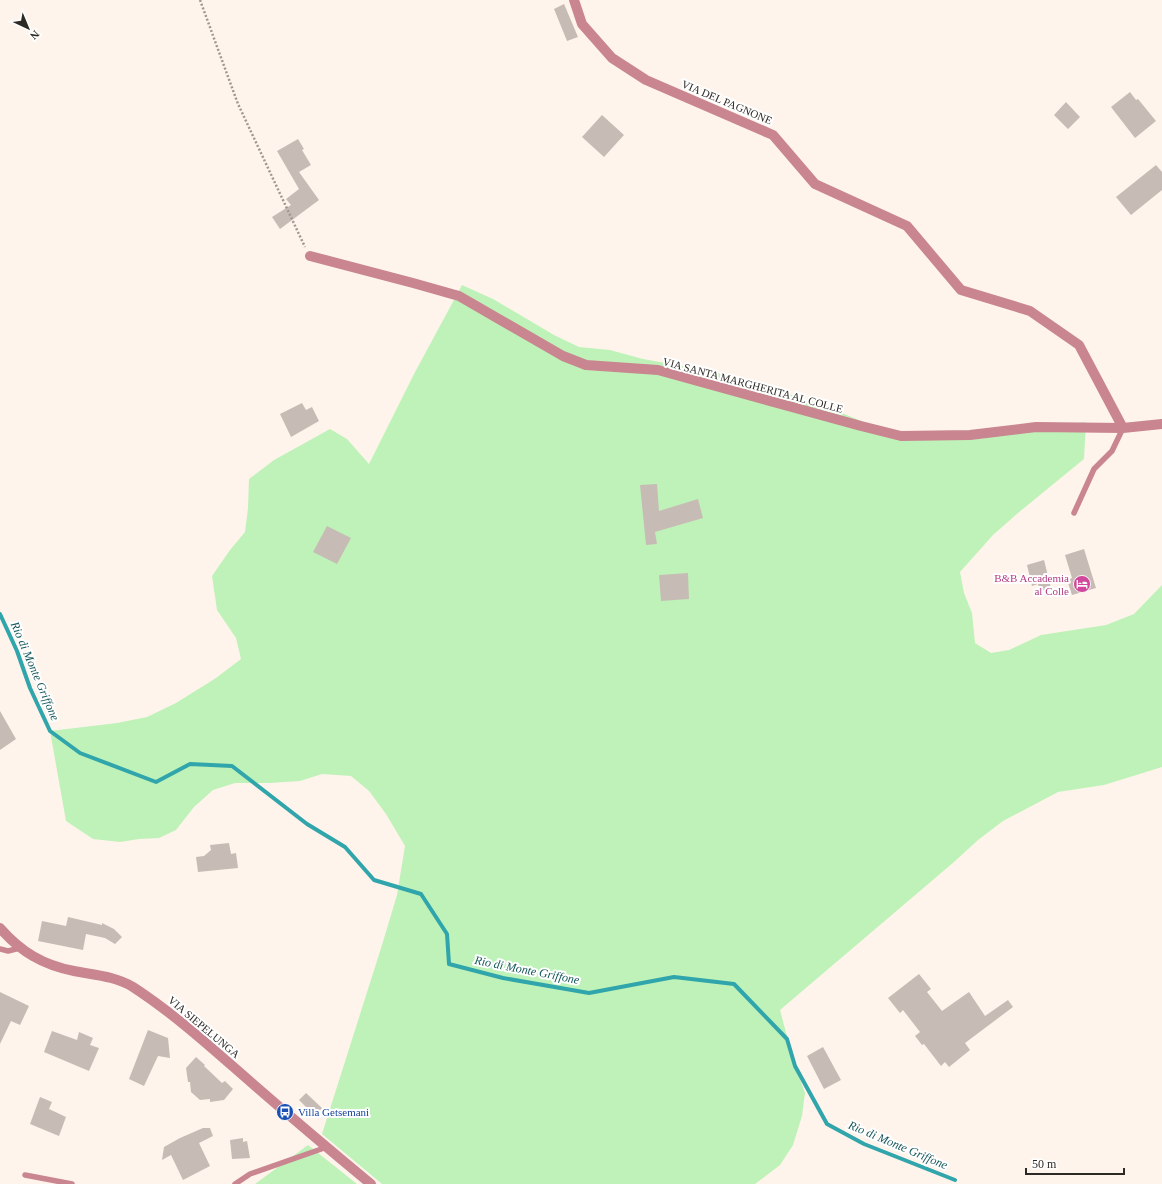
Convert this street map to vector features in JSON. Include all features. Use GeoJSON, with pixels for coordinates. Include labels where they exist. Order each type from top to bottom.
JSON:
{"type":"FeatureCollection","features":[{"type":"Feature","properties":{"kind":"street","name":"VIA DEL PAGNONE"},"geometry":{"type":"LineString","coordinates":[[574,0],[582,24],[612,58],[646,80],[773,135],[815,184],[907,226],[961,290],[1030,311],[1079,345],[1123,428]]}},
{"type":"Feature","properties":{"kind":"street","name":"VIA SANTA MARGHERITA AL COLLE"},"geometry":{"type":"LineString","coordinates":[[310,256],[459,296],[563,356],[586,365],[658,370],[901,436],[970,435],[1036,426],[1123,428],[1162,424]]}},
{"type":"Feature","properties":{"kind":"street","name":"VIA SIEPELUNGA"},"geometry":{"type":"LineString","coordinates":[[0,928],[20,948],[44,962],[73,971],[109,977],[131,986],[199,1036],[371,1184]]}},
{"type":"Feature","properties":{"kind":"lane"},"geometry":{"type":"LineString","coordinates":[[1074,513],[1094,469],[1112,451],[1123,428]]}},
{"type":"Feature","properties":{"kind":"lane"},"geometry":{"type":"LineString","coordinates":[[0,949],[8,951],[20,948]]}},
{"type":"Feature","properties":{"kind":"lane"},"geometry":{"type":"LineString","coordinates":[[235,1184],[250,1174],[327,1147]]}},
{"type":"Feature","properties":{"kind":"lane"},"geometry":{"type":"LineString","coordinates":[[25,1175],[72,1184]]}},
{"type":"Feature","properties":{"kind":"path"},"geometry":{"type":"LineString","coordinates":[[200,0],[238,104],[310,256]]}},
{"type":"Feature","properties":{"kind":"green space"},"geometry":{"type":"Polygon","coordinates":[[[462,285],[493,299],[554,335],[579,347],[610,350],[643,359],[732,376],[820,404],[902,436],[937,435],[979,439],[1042,427],[1086,422],[1084,459],[993,535],[960,572],[964,593],[972,613],[975,643],[991,653],[1009,650],[1041,635],[1106,625],[1134,614],[1162,585],[1162,767],[1104,785],[1058,792],[1003,821],[978,840],[780,1010],[795,1066],[805,1093],[802,1116],[793,1145],[780,1165],[755,1184],[382,1184],[322,1134],[397,895],[405,846],[386,814],[369,791],[351,776],[322,774],[300,781],[235,783],[213,790],[194,807],[176,830],[159,838],[120,842],[93,839],[66,821],[50,731],[117,723],[147,717],[176,703],[216,678],[241,659],[236,638],[217,610],[212,576],[230,550],[245,532],[249,479],[274,460],[330,429],[347,439],[369,464],[414,374],[462,285]]]}},
{"type":"Feature","properties":{"kind":"green space"},"geometry":{"type":"Polygon","coordinates":[[[308,1145],[357,1184],[255,1184],[308,1145]]]}},
{"type":"Feature","properties":{"kind":"building"},"geometry":{"type":"Polygon","coordinates":[[[564,4],[578,37],[567,41],[554,9],[564,4]]]}},
{"type":"Feature","properties":{"kind":"building"},"geometry":{"type":"Polygon","coordinates":[[[1130,92],[1136,100],[1138,99],[1156,121],[1135,138],[1111,107],[1130,92]]]}},
{"type":"Feature","properties":{"kind":"building"},"geometry":{"type":"Polygon","coordinates":[[[1066,102],[1080,117],[1068,129],[1054,115],[1066,102]]]}},
{"type":"Feature","properties":{"kind":"building"},"geometry":{"type":"Polygon","coordinates":[[[602,115],[624,135],[604,157],[582,137],[602,115]]]}},
{"type":"Feature","properties":{"kind":"building"},"geometry":{"type":"Polygon","coordinates":[[[298,139],[304,149],[302,150],[311,165],[299,172],[319,200],[280,229],[272,217],[291,205],[286,199],[299,189],[277,151],[298,139]]]}},
{"type":"Feature","properties":{"kind":"building"},"geometry":{"type":"Polygon","coordinates":[[[1156,165],[1162,172],[1162,190],[1131,215],[1116,197],[1156,165]]]}},
{"type":"Feature","properties":{"kind":"building"},"geometry":{"type":"Polygon","coordinates":[[[302,403],[306,410],[312,407],[319,421],[291,437],[280,414],[302,403]]]}},
{"type":"Feature","properties":{"kind":"building"},"geometry":{"type":"Polygon","coordinates":[[[657,484],[659,511],[698,499],[703,518],[655,532],[657,544],[646,545],[640,485],[657,484]]]}},
{"type":"Feature","properties":{"kind":"building"},"geometry":{"type":"Polygon","coordinates":[[[327,526],[351,538],[337,564],[313,552],[327,526]]]}},
{"type":"Feature","properties":{"kind":"building"},"geometry":{"type":"Polygon","coordinates":[[[1084,549],[1096,588],[1072,595],[1067,580],[1072,578],[1065,555],[1084,549]]]}},
{"type":"Feature","properties":{"kind":"building"},"geometry":{"type":"Polygon","coordinates":[[[1044,560],[1051,588],[1040,591],[1038,584],[1032,586],[1027,565],[1044,560]]]}},
{"type":"Feature","properties":{"kind":"building"},"geometry":{"type":"Polygon","coordinates":[[[688,573],[689,599],[661,601],[659,575],[688,573]]]}},
{"type":"Feature","properties":{"kind":"building"},"geometry":{"type":"Polygon","coordinates":[[[0,711],[16,739],[0,750],[0,711]]]}},
{"type":"Feature","properties":{"kind":"building"},"geometry":{"type":"Polygon","coordinates":[[[229,843],[231,854],[236,853],[238,868],[198,872],[196,857],[204,856],[211,850],[210,845],[229,843]]]}},
{"type":"Feature","properties":{"kind":"building"},"geometry":{"type":"Polygon","coordinates":[[[68,917],[102,925],[102,923],[114,929],[122,937],[115,944],[105,938],[86,934],[83,950],[38,941],[42,921],[66,926],[68,917]]]}},
{"type":"Feature","properties":{"kind":"building"},"geometry":{"type":"Polygon","coordinates":[[[919,974],[931,989],[927,992],[942,1011],[969,992],[985,1016],[1008,1000],[1013,1007],[965,1043],[970,1050],[949,1067],[945,1062],[941,1066],[924,1044],[922,1045],[915,1036],[920,1032],[903,1010],[900,1013],[888,998],[919,974]]]}},
{"type":"Feature","properties":{"kind":"building"},"geometry":{"type":"Polygon","coordinates":[[[0,992],[29,1006],[20,1025],[11,1021],[0,1044],[0,992]]]}},
{"type":"Feature","properties":{"kind":"building"},"geometry":{"type":"Polygon","coordinates":[[[148,1030],[168,1038],[170,1058],[158,1056],[144,1086],[129,1079],[148,1030]]]}},
{"type":"Feature","properties":{"kind":"building"},"geometry":{"type":"Polygon","coordinates":[[[52,1031],[77,1040],[79,1032],[93,1038],[90,1045],[99,1048],[89,1071],[44,1052],[52,1031]]]}},
{"type":"Feature","properties":{"kind":"building"},"geometry":{"type":"Polygon","coordinates":[[[823,1047],[841,1080],[824,1089],[807,1056],[823,1047]]]}},
{"type":"Feature","properties":{"kind":"building"},"geometry":{"type":"Polygon","coordinates":[[[196,1057],[222,1083],[225,1081],[233,1089],[224,1100],[210,1102],[210,1099],[200,1100],[191,1092],[186,1068],[196,1057]]]}},
{"type":"Feature","properties":{"kind":"building"},"geometry":{"type":"Polygon","coordinates":[[[306,1093],[322,1108],[315,1116],[299,1100],[306,1093]]]}},
{"type":"Feature","properties":{"kind":"building"},"geometry":{"type":"Polygon","coordinates":[[[40,1097],[52,1102],[49,1109],[66,1117],[59,1136],[30,1124],[40,1097]]]}},
{"type":"Feature","properties":{"kind":"building"},"geometry":{"type":"Polygon","coordinates":[[[203,1128],[210,1128],[213,1136],[199,1143],[210,1166],[183,1180],[171,1155],[162,1160],[164,1147],[203,1128]]]}},
{"type":"Feature","properties":{"kind":"building"},"geometry":{"type":"Polygon","coordinates":[[[243,1138],[243,1142],[247,1141],[250,1158],[232,1159],[230,1140],[243,1138]]]}},
{"type":"Feature","properties":{"kind":"waterway","name":"Rio di Monte Griffone"},"geometry":{"type":"LineString","coordinates":[[0,614],[17,651],[30,688],[50,731],[80,753],[156,782],[190,764],[232,766],[307,824],[345,847],[374,880],[421,894],[447,934],[449,964],[503,978],[589,993],[674,977],[734,984],[787,1039],[795,1066],[827,1124],[864,1144],[955,1180]]}},
{"type":"Feature","properties":{"kind":"place","name":"B&B Accademia al Colle"},"geometry":{"type":"Point","coordinates":[1082,584]}},
{"type":"Feature","properties":{"kind":"place","name":"Villa Getsemani"},"geometry":{"type":"Point","coordinates":[285,1112]}}]}
